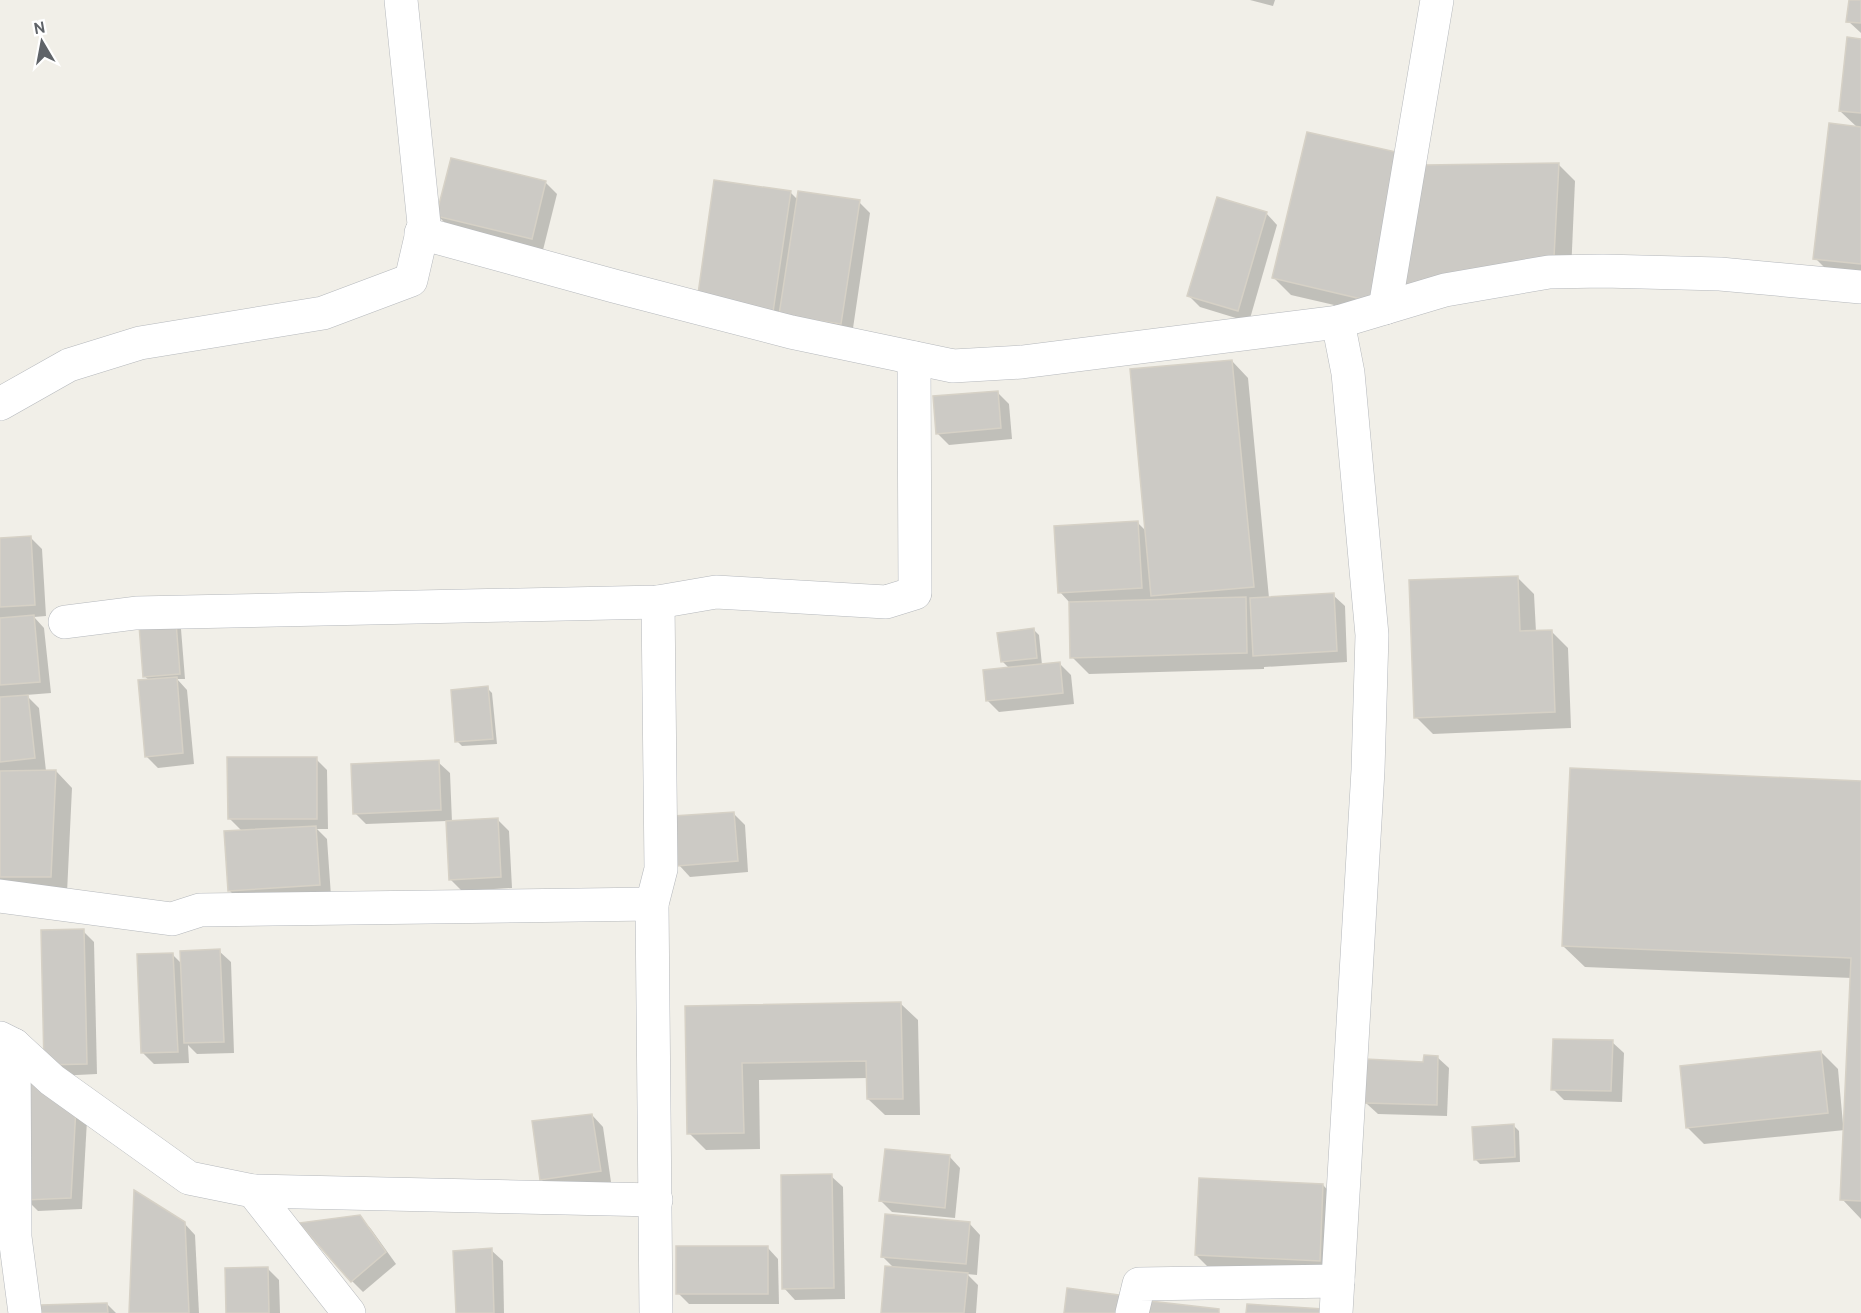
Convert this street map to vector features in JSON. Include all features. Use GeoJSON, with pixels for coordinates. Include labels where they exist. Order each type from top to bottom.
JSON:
{"type":"FeatureCollection","features":[{"type":"Feature","properties":{"kind":"street"},"geometry":{"type":"LineString","coordinates":[[0,404],[69,365],[130,346],[323,313],[411,280],[424,224],[401,0]]}},
{"type":"Feature","properties":{"kind":"street"},"geometry":{"type":"LineString","coordinates":[[1385,308],[1437,0]]}},
{"type":"Feature","properties":{"kind":"street"},"geometry":{"type":"LineString","coordinates":[[421,233],[791,332],[953,366],[1022,362],[1338,322],[1445,290],[1549,272],[1603,270],[1720,274],[1861,287]]}},
{"type":"Feature","properties":{"kind":"street"},"geometry":{"type":"LineString","coordinates":[[1132,1313],[1139,1284],[1337,1297],[1368,770],[1372,635],[1348,373],[1338,322]]}},
{"type":"Feature","properties":{"kind":"street"},"geometry":{"type":"LineString","coordinates":[[64,622],[136,614],[658,602],[716,592],[886,602],[915,593],[914,358]]}},
{"type":"Feature","properties":{"kind":"street"},"geometry":{"type":"LineString","coordinates":[[656,1313],[657,1200],[652,904],[661,869],[658,602]]}},
{"type":"Feature","properties":{"kind":"street"},"geometry":{"type":"LineString","coordinates":[[0,896],[172,919],[200,910],[652,904]]}},
{"type":"Feature","properties":{"kind":"street"},"geometry":{"type":"LineString","coordinates":[[7,1042],[52,1080],[189,1178],[254,1191],[657,1200]]}},
{"type":"Feature","properties":{"kind":"street"},"geometry":{"type":"LineString","coordinates":[[7,1042],[15,1237],[25,1313]]}},
{"type":"Feature","properties":{"kind":"street"},"geometry":{"type":"LineString","coordinates":[[254,1191],[349,1313]]}},
{"type":"Feature","properties":{"kind":"building"},"geometry":{"type":"Polygon","coordinates":[[[1849,0],[1861,0],[1861,23],[1846,22],[1849,0]]]}},
{"type":"Feature","properties":{"kind":"building"},"geometry":{"type":"Polygon","coordinates":[[[1847,37],[1861,39],[1861,113],[1839,111],[1847,37]]]}},
{"type":"Feature","properties":{"kind":"building"},"geometry":{"type":"Polygon","coordinates":[[[1829,123],[1861,127],[1861,264],[1813,259],[1829,123]]]}},
{"type":"Feature","properties":{"kind":"building"},"geometry":{"type":"Polygon","coordinates":[[[1307,132],[1405,154],[1370,301],[1272,278],[1307,132]]]}},
{"type":"Feature","properties":{"kind":"building"},"geometry":{"type":"Polygon","coordinates":[[[451,158],[546,181],[532,239],[436,216],[451,158]]]}},
{"type":"Feature","properties":{"kind":"building"},"geometry":{"type":"Polygon","coordinates":[[[1559,163],[1554,257],[1402,292],[1425,165],[1559,163]]]}},
{"type":"Feature","properties":{"kind":"building"},"geometry":{"type":"Polygon","coordinates":[[[714,180],[791,191],[773,312],[697,301],[714,180]]]}},
{"type":"Feature","properties":{"kind":"building"},"geometry":{"type":"Polygon","coordinates":[[[798,191],[860,200],[841,324],[779,315],[798,191]]]}},
{"type":"Feature","properties":{"kind":"building"},"geometry":{"type":"Polygon","coordinates":[[[1217,197],[1267,212],[1238,311],[1187,296],[1217,197]]]}},
{"type":"Feature","properties":{"kind":"building"},"geometry":{"type":"Polygon","coordinates":[[[1232,360],[1254,587],[1151,596],[1130,369],[1232,360]]]}},
{"type":"Feature","properties":{"kind":"building"},"geometry":{"type":"Polygon","coordinates":[[[998,391],[1001,428],[936,434],[933,396],[998,391]]]}},
{"type":"Feature","properties":{"kind":"building"},"geometry":{"type":"Polygon","coordinates":[[[1138,521],[1142,588],[1058,593],[1054,526],[1138,521]]]}},
{"type":"Feature","properties":{"kind":"building"},"geometry":{"type":"Polygon","coordinates":[[[31,536],[35,605],[0,607],[0,538],[31,536]]]}},
{"type":"Feature","properties":{"kind":"building"},"geometry":{"type":"Polygon","coordinates":[[[1518,576],[1520,631],[1552,630],[1555,712],[1414,718],[1409,580],[1518,576]]]}},
{"type":"Feature","properties":{"kind":"building"},"geometry":{"type":"Polygon","coordinates":[[[1334,593],[1337,651],[1253,656],[1250,598],[1334,593]]]}},
{"type":"Feature","properties":{"kind":"building"},"geometry":{"type":"Polygon","coordinates":[[[1246,597],[1247,653],[1070,658],[1069,602],[1246,597]]]}},
{"type":"Feature","properties":{"kind":"building"},"geometry":{"type":"Polygon","coordinates":[[[34,615],[40,682],[0,685],[0,618],[34,615]]]}},
{"type":"Feature","properties":{"kind":"building"},"geometry":{"type":"Polygon","coordinates":[[[176,622],[180,674],[143,677],[139,625],[176,622]]]}},
{"type":"Feature","properties":{"kind":"building"},"geometry":{"type":"Polygon","coordinates":[[[1034,628],[1037,658],[1001,662],[997,633],[1034,628]]]}},
{"type":"Feature","properties":{"kind":"building"},"geometry":{"type":"Polygon","coordinates":[[[1060,662],[1063,693],[986,701],[983,670],[1060,662]]]}},
{"type":"Feature","properties":{"kind":"building"},"geometry":{"type":"Polygon","coordinates":[[[177,677],[183,753],[145,757],[138,680],[177,677]]]}},
{"type":"Feature","properties":{"kind":"building"},"geometry":{"type":"Polygon","coordinates":[[[488,686],[493,739],[455,742],[451,690],[488,686]]]}},
{"type":"Feature","properties":{"kind":"building"},"geometry":{"type":"Polygon","coordinates":[[[28,695],[35,758],[0,762],[0,697],[28,695]]]}},
{"type":"Feature","properties":{"kind":"building"},"geometry":{"type":"Polygon","coordinates":[[[227,757],[317,757],[317,819],[228,819],[227,757]]]}},
{"type":"Feature","properties":{"kind":"building"},"geometry":{"type":"Polygon","coordinates":[[[439,760],[441,810],[353,814],[351,764],[439,760]]]}},
{"type":"Feature","properties":{"kind":"building"},"geometry":{"type":"Polygon","coordinates":[[[1570,768],[1861,781],[1861,1201],[1840,1200],[1851,958],[1562,946],[1570,768]]]}},
{"type":"Feature","properties":{"kind":"building"},"geometry":{"type":"Polygon","coordinates":[[[56,770],[51,877],[0,877],[0,771],[56,770]]]}},
{"type":"Feature","properties":{"kind":"building"},"geometry":{"type":"Polygon","coordinates":[[[734,812],[738,861],[677,866],[673,816],[734,812]]]}},
{"type":"Feature","properties":{"kind":"building"},"geometry":{"type":"Polygon","coordinates":[[[498,818],[501,877],[449,880],[446,821],[498,818]]]}},
{"type":"Feature","properties":{"kind":"building"},"geometry":{"type":"Polygon","coordinates":[[[316,826],[320,885],[228,891],[224,831],[316,826]]]}},
{"type":"Feature","properties":{"kind":"building"},"geometry":{"type":"Polygon","coordinates":[[[84,929],[87,1064],[44,1065],[41,930],[84,929]]]}},
{"type":"Feature","properties":{"kind":"building"},"geometry":{"type":"Polygon","coordinates":[[[220,949],[224,1042],[184,1043],[180,951],[220,949]]]}},
{"type":"Feature","properties":{"kind":"building"},"geometry":{"type":"Polygon","coordinates":[[[173,953],[178,1052],[141,1053],[137,954],[173,953]]]}},
{"type":"Feature","properties":{"kind":"building"},"geometry":{"type":"Polygon","coordinates":[[[901,1002],[903,1099],[867,1099],[866,1061],[742,1063],[744,1133],[687,1134],[685,1006],[901,1002]]]}},
{"type":"Feature","properties":{"kind":"building"},"geometry":{"type":"Polygon","coordinates":[[[1553,1039],[1613,1040],[1611,1091],[1551,1090],[1553,1039]]]}},
{"type":"Feature","properties":{"kind":"building"},"geometry":{"type":"Polygon","coordinates":[[[1821,1051],[1828,1113],[1686,1128],[1680,1066],[1821,1051]]]}},
{"type":"Feature","properties":{"kind":"building"},"geometry":{"type":"Polygon","coordinates":[[[1424,1055],[1438,1056],[1437,1105],[1365,1103],[1366,1059],[1423,1062],[1424,1055]]]}},
{"type":"Feature","properties":{"kind":"building"},"geometry":{"type":"Polygon","coordinates":[[[26,1073],[76,1107],[71,1198],[25,1200],[26,1073]]]}},
{"type":"Feature","properties":{"kind":"building"},"geometry":{"type":"Polygon","coordinates":[[[592,1114],[601,1171],[540,1180],[532,1121],[592,1114]]]}},
{"type":"Feature","properties":{"kind":"building"},"geometry":{"type":"Polygon","coordinates":[[[1514,1124],[1515,1157],[1474,1160],[1472,1127],[1514,1124]]]}},
{"type":"Feature","properties":{"kind":"building"},"geometry":{"type":"Polygon","coordinates":[[[885,1149],[950,1155],[945,1208],[879,1201],[885,1149]]]}},
{"type":"Feature","properties":{"kind":"building"},"geometry":{"type":"Polygon","coordinates":[[[832,1174],[834,1288],[782,1289],[781,1175],[832,1174]]]}},
{"type":"Feature","properties":{"kind":"building"},"geometry":{"type":"Polygon","coordinates":[[[1199,1178],[1323,1184],[1320,1261],[1195,1255],[1199,1178]]]}},
{"type":"Feature","properties":{"kind":"building"},"geometry":{"type":"Polygon","coordinates":[[[134,1190],[185,1222],[189,1313],[129,1313],[134,1190]]]}},
{"type":"Feature","properties":{"kind":"building"},"geometry":{"type":"Polygon","coordinates":[[[885,1214],[970,1222],[966,1264],[881,1257],[885,1214]]]}},
{"type":"Feature","properties":{"kind":"building"},"geometry":{"type":"Polygon","coordinates":[[[360,1215],[386,1252],[351,1282],[299,1223],[360,1215]]]}},
{"type":"Feature","properties":{"kind":"building"},"geometry":{"type":"Polygon","coordinates":[[[676,1246],[768,1246],[768,1294],[676,1294],[676,1246]]]}},
{"type":"Feature","properties":{"kind":"building"},"geometry":{"type":"Polygon","coordinates":[[[492,1248],[494,1313],[456,1313],[453,1251],[492,1248]]]}},
{"type":"Feature","properties":{"kind":"building"},"geometry":{"type":"Polygon","coordinates":[[[885,1266],[968,1273],[964,1313],[881,1313],[885,1266]]]}},
{"type":"Feature","properties":{"kind":"building"},"geometry":{"type":"Polygon","coordinates":[[[268,1267],[269,1313],[226,1313],[225,1268],[268,1267]]]}},
{"type":"Feature","properties":{"kind":"building"},"geometry":{"type":"Polygon","coordinates":[[[1067,1288],[1126,1296],[1124,1313],[1064,1313],[1067,1288]]]}},
{"type":"Feature","properties":{"kind":"building"},"geometry":{"type":"Polygon","coordinates":[[[1150,1301],[1219,1309],[1219,1313],[1149,1313],[1150,1301]]]}},
{"type":"Feature","properties":{"kind":"building"},"geometry":{"type":"Polygon","coordinates":[[[107,1303],[108,1313],[41,1313],[41,1305],[107,1303]]]}},
{"type":"Feature","properties":{"kind":"building"},"geometry":{"type":"Polygon","coordinates":[[[1247,1304],[1323,1309],[1323,1313],[1246,1313],[1247,1304]]]}}]}
